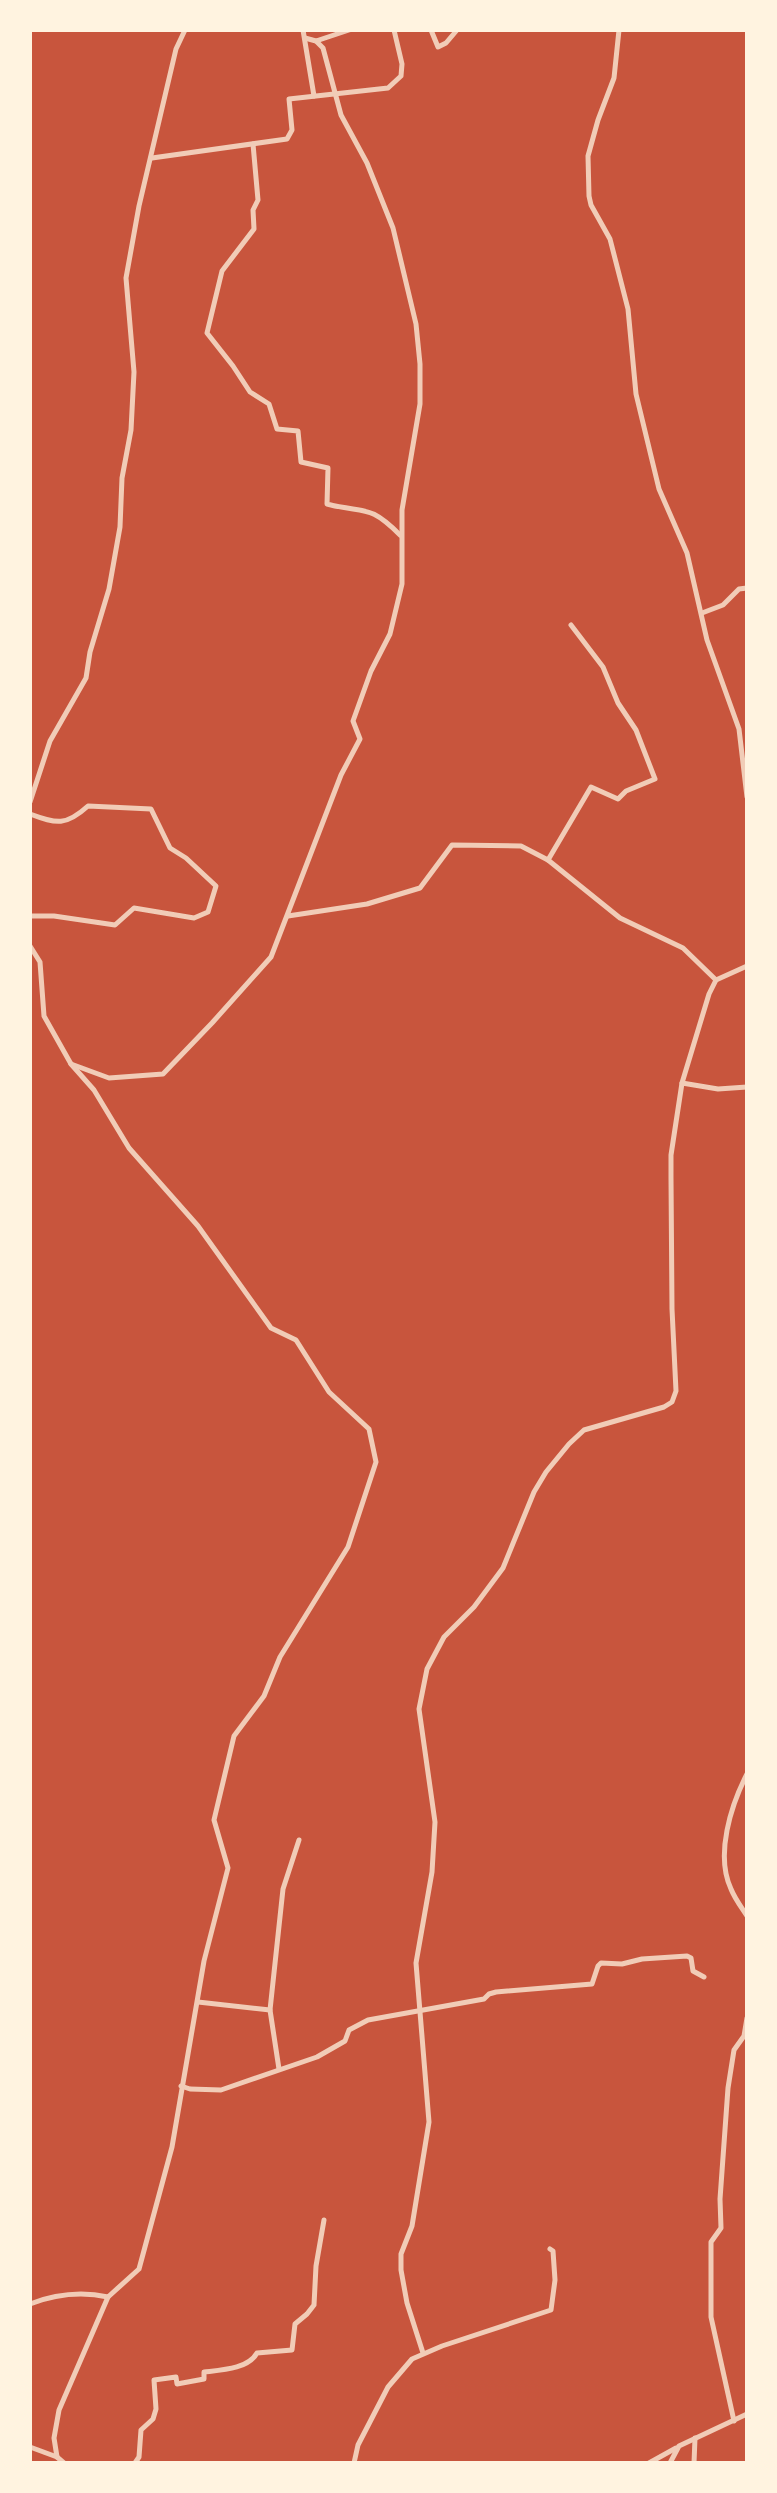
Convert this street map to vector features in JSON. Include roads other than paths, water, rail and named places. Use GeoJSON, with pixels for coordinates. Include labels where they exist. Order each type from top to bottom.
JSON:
{"type":"FeatureCollection","features":[{"type":"Feature","properties":{"kind":"street"},"geometry":{"type":"LineString","coordinates":[[30,802],[50,741],[86,678],[90,652],[109,589],[131,430],[134,372],[126,278],[133,234],[176,49],[185,30]]}},
{"type":"Feature","properties":{"kind":"street"},"geometry":{"type":"LineString","coordinates":[[303,30],[314,96]]}},
{"type":"Feature","properties":{"kind":"street"},"geometry":{"type":"LineString","coordinates":[[316,41],[349,30]]}},
{"type":"Feature","properties":{"kind":"street"},"geometry":{"type":"LineString","coordinates":[[152,158],[287,139],[292,130],[289,99],[388,88],[401,76],[402,64],[394,30]]}},
{"type":"Feature","properties":{"kind":"street"},"geometry":{"type":"LineString","coordinates":[[431,30],[438,47],[457,30]]}},
{"type":"Feature","properties":{"kind":"street"},"geometry":{"type":"LineString","coordinates":[[619,30],[614,78],[588,156],[589,196],[610,239],[628,309],[636,394],[659,489],[687,553],[707,640],[739,729],[747,797]]}},
{"type":"Feature","properties":{"kind":"street"},"geometry":{"type":"LineString","coordinates":[[71,1064],[109,1078],[163,1074],[271,957],[341,775],[360,739],[353,721],[371,671],[390,634],[402,584],[402,510],[420,404],[416,324],[389,214],[367,163],[341,115],[323,48],[316,41],[305,38]]}},
{"type":"Feature","properties":{"kind":"street"},"geometry":{"type":"LineString","coordinates":[[253,144],[258,200],[253,210],[254,229],[222,271],[207,333],[250,392],[269,404],[277,429],[298,431],[302,463],[328,468],[327,504],[370,510],[386,520],[401,536]]}},
{"type":"Feature","properties":{"kind":"street"},"geometry":{"type":"LineString","coordinates":[[702,613],[723,605],[739,589],[747,588]]}},
{"type":"Feature","properties":{"kind":"street"},"geometry":{"type":"LineString","coordinates":[[548,860],[591,787],[618,799],[626,791],[655,779],[636,730],[618,703],[603,667],[571,625]]}},
{"type":"Feature","properties":{"kind":"street"},"geometry":{"type":"LineString","coordinates":[[30,814],[55,823],[75,818],[88,806],[151,809],[170,848],[186,858],[216,886],[208,912],[194,918],[134,908],[115,925],[54,916],[30,916]]}},
{"type":"Feature","properties":{"kind":"street"},"geometry":{"type":"LineString","coordinates":[[288,916],[367,904],[420,888],[452,845],[521,846],[548,860],[620,918],[683,948],[716,980]]}},
{"type":"Feature","properties":{"kind":"street"},"geometry":{"type":"LineString","coordinates":[[30,946],[40,962],[44,1016],[71,1064],[94,1090],[129,1148],[198,1226],[271,1328],[296,1340],[329,1392],[369,1429],[376,1462],[348,1547],[280,1657],[264,1696],[234,1736],[214,1820],[228,1868],[204,1961],[172,2147],[139,2269],[108,2297],[59,2410],[54,2438],[57,2457]]}},
{"type":"Feature","properties":{"kind":"street"},"geometry":{"type":"LineString","coordinates":[[423,2353],[407,2303],[401,2254],[412,2226],[429,2122],[416,1963],[432,1872],[435,1822],[419,1709],[427,1669],[444,1637],[474,1607],[503,1568],[534,1492],[569,1444],[584,1430],[672,1402],[676,1391],[671,1155],[682,1083],[716,980],[747,966]]}},
{"type":"Feature","properties":{"kind":"street"},"geometry":{"type":"LineString","coordinates":[[682,1083],[718,1089],[747,1087]]}},
{"type":"Feature","properties":{"kind":"street"},"geometry":{"type":"LineString","coordinates":[[747,1774],[729,1823],[724,1862],[729,1887],[747,1916]]}},
{"type":"Feature","properties":{"kind":"street"},"geometry":{"type":"LineString","coordinates":[[279,2069],[270,2010],[283,1889],[299,1840]]}},
{"type":"Feature","properties":{"kind":"street"},"geometry":{"type":"LineString","coordinates":[[181,2086],[221,2090],[317,2057],[334,2049],[345,2041],[349,2030],[368,2020],[484,1999],[496,1992],[592,1984],[601,1963],[622,1964],[642,1959],[687,1956],[691,1958],[693,1971],[704,1977]]}},
{"type":"Feature","properties":{"kind":"street"},"geometry":{"type":"LineString","coordinates":[[198,2002],[270,2010]]}},
{"type":"Feature","properties":{"kind":"street"},"geometry":{"type":"LineString","coordinates":[[734,2421],[711,2317],[711,2242],[721,2228],[720,2199],[728,2088],[734,2050],[744,2036],[747,2018]]}},
{"type":"Feature","properties":{"kind":"street"},"geometry":{"type":"LineString","coordinates":[[135,2463],[139,2457],[141,2430],[153,2419],[156,2409],[154,2380],[176,2377],[177,2384],[204,2379],[204,2372],[245,2365],[257,2353],[292,2350],[295,2324],[314,2305],[316,2266],[324,2220]]}},
{"type":"Feature","properties":{"kind":"street"},"geometry":{"type":"LineString","coordinates":[[354,2463],[358,2445],[388,2387],[412,2359],[551,2310],[555,2280],[553,2251],[550,2249]]}},
{"type":"Feature","properties":{"kind":"street"},"geometry":{"type":"LineString","coordinates":[[30,2304],[48,2297],[78,2292],[108,2297]]}},
{"type":"Feature","properties":{"kind":"street"},"geometry":{"type":"LineString","coordinates":[[649,2463],[747,2414]]}},
{"type":"Feature","properties":{"kind":"street"},"geometry":{"type":"LineString","coordinates":[[694,2463],[695,2438]]}},
{"type":"Feature","properties":{"kind":"street"},"geometry":{"type":"LineString","coordinates":[[670,2463],[679,2446]]}},
{"type":"Feature","properties":{"kind":"street"},"geometry":{"type":"LineString","coordinates":[[30,2447],[57,2457],[64,2463]]}}]}
